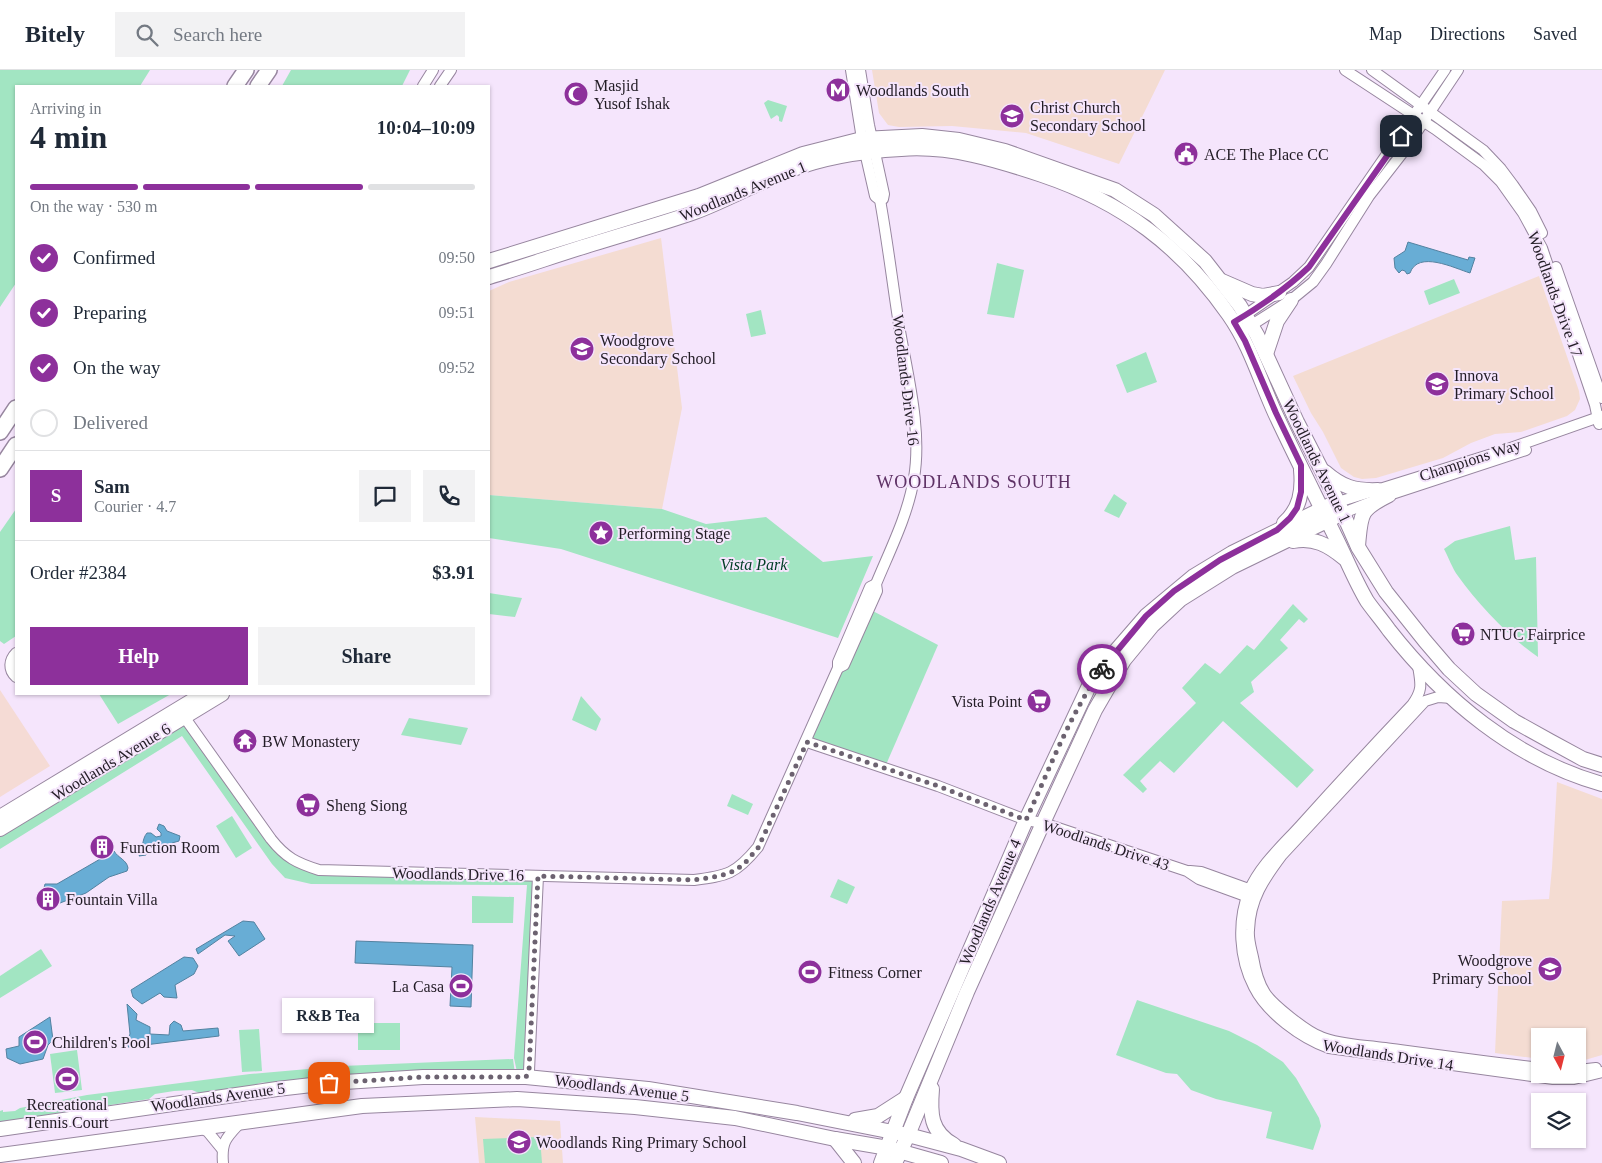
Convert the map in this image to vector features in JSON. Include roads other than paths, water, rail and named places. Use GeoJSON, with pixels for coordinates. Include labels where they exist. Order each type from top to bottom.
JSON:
{"type":"FeatureCollection","features":[{"type":"Feature","properties":{"kind":"main road"},"geometry":{"type":"LineString","coordinates":[[236,85],[246,70]]}},
{"type":"Feature","properties":{"kind":"main road"},"geometry":{"type":"LineString","coordinates":[[259,85],[268,70]]}},
{"type":"Feature","properties":{"kind":"main road"},"geometry":{"type":"LineString","coordinates":[[0,432],[15,410]]}},
{"type":"Feature","properties":{"kind":"main road"},"geometry":{"type":"LineString","coordinates":[[0,469],[15,446]]}},
{"type":"Feature","properties":{"kind":"street"},"geometry":{"type":"LineString","coordinates":[[424,85],[433,70]]}},
{"type":"Feature","properties":{"kind":"street"},"geometry":{"type":"LineString","coordinates":[[441,85],[451,70]]}},
{"type":"Feature","properties":{"kind":"street","name":"Woodlands Drive 16"},"geometry":{"type":"LineString","coordinates":[[851,70],[869,145]]}},
{"type":"Feature","properties":{"kind":"street","name":"Woodlands Drive 16"},"geometry":{"type":"LineString","coordinates":[[181,713],[283,854],[302,865],[319,870],[694,880],[720,876],[734,871],[744,864],[758,848],[807,742],[838,668],[844,665],[877,591],[876,584],[902,524],[914,478],[916,445],[911,395],[880,200],[875,196],[860,70]]}},
{"type":"Feature","properties":{"kind":"street","name":"Woodlands Drive 17"},"geometry":{"type":"LineString","coordinates":[[1345,70],[1414,115],[1484,165],[1501,182],[1523,213],[1542,248],[1600,420]]}},
{"type":"Feature","properties":{"kind":"street","name":"Woodlands Drive 17"},"geometry":{"type":"LineString","coordinates":[[1372,70],[1483,150],[1501,169],[1531,211],[1550,254],[1602,398]]}},
{"type":"Feature","properties":{"kind":"street"},"geometry":{"type":"LineString","coordinates":[[1266,354],[1285,296],[1293,282],[1309,267],[1445,70]]}},
{"type":"Feature","properties":{"kind":"street"},"geometry":{"type":"LineString","coordinates":[[1242,323],[1285,296],[1313,282],[1369,196],[1404,151],[1458,70]]}},
{"type":"Feature","properties":{"kind":"street","name":"Woodlands Avenue 1"},"geometry":{"type":"LineString","coordinates":[[490,262],[699,196],[803,154],[922,136],[959,140],[1005,151],[1114,190],[1154,215],[1204,262],[1220,280],[1242,323],[1245,341],[1276,413],[1349,565],[1368,602],[1418,666],[1452,698],[1501,735],[1540,759],[1576,776],[1602,784]]}},
{"type":"Feature","properties":{"kind":"street","name":"Woodlands Avenue 1"},"geometry":{"type":"LineString","coordinates":[[490,277],[696,211],[739,194],[789,170],[869,145],[959,152],[1003,162],[1063,182],[1115,206],[1149,228],[1172,249],[1242,323],[1266,354],[1358,547],[1386,592],[1449,669],[1476,694],[1514,721],[1583,758],[1602,765]]}},
{"type":"Feature","properties":{"kind":"street"},"geometry":{"type":"LineString","coordinates":[[567,238],[577,242],[603,241]]}},
{"type":"Feature","properties":{"kind":"street"},"geometry":{"type":"LineString","coordinates":[[1220,280],[1252,294],[1285,296]]}},
{"type":"Feature","properties":{"kind":"street","name":"Champions Way"},"geometry":{"type":"LineString","coordinates":[[1340,508],[1600,420]]}},
{"type":"Feature","properties":{"kind":"street"},"geometry":{"type":"LineString","coordinates":[[1288,439],[1295,434],[1297,422]]}},
{"type":"Feature","properties":{"kind":"street"},"geometry":{"type":"LineString","coordinates":[[1277,530],[1295,513],[1299,502],[1302,480],[1301,465]]}},
{"type":"Feature","properties":{"kind":"street"},"geometry":{"type":"LineString","coordinates":[[1320,468],[1337,483],[1362,490],[1383,492]]}},
{"type":"Feature","properties":{"kind":"street"},"geometry":{"type":"LineString","coordinates":[[1358,547],[1360,524],[1364,512],[1383,492]]}},
{"type":"Feature","properties":{"kind":"street","name":"Woodlands Avenue 4"},"geometry":{"type":"LineString","coordinates":[[894,1154],[893,1131],[906,1098],[1026,820],[1089,686],[1131,632],[1146,616],[1194,576],[1232,553],[1277,530],[1340,508]]}},
{"type":"Feature","properties":{"kind":"street","name":"Woodlands Avenue 4"},"geometry":{"type":"LineString","coordinates":[[881,1163],[894,1154],[908,1135],[968,992],[1043,824],[1095,710],[1124,660],[1152,626],[1181,598],[1232,567],[1274,547],[1324,515]]}},
{"type":"Feature","properties":{"kind":"street"},"geometry":{"type":"LineString","coordinates":[[1274,547],[1300,540],[1316,541],[1332,549],[1349,565]]}},
{"type":"Feature","properties":{"kind":"street"},"geometry":{"type":"LineString","coordinates":[[15,654],[10,664],[15,676]]}},
{"type":"Feature","properties":{"kind":"street","name":"Woodlands Drive 14"},"geometry":{"type":"LineString","coordinates":[[1418,666],[1422,683],[1419,695],[1412,705],[1277,851],[1257,877],[1252,894],[1243,912],[1241,936],[1248,974],[1260,999],[1291,1027],[1318,1044],[1346,1050],[1545,1078],[1574,1080],[1602,1072]]}},
{"type":"Feature","properties":{"kind":"street","name":"Woodlands Avenue 6"},"geometry":{"type":"LineString","coordinates":[[0,829],[181,713],[201,695]]}},
{"type":"Feature","properties":{"kind":"street","name":"Woodlands Avenue 6"},"geometry":{"type":"LineString","coordinates":[[0,817],[181,713],[220,695]]}},
{"type":"Feature","properties":{"kind":"street","name":"Woodlands Drive 14"},"geometry":{"type":"LineString","coordinates":[[1452,698],[1438,697],[1425,701],[1282,855],[1252,894],[1248,932],[1254,965],[1266,994],[1304,1028],[1321,1038],[1531,1067]]}},
{"type":"Feature","properties":{"kind":"street","name":"Woodlands Drive 43"},"geometry":{"type":"LineString","coordinates":[[807,742],[938,786],[1026,820],[1187,871],[1201,872],[1252,894]]}},
{"type":"Feature","properties":{"kind":"street"},"geometry":{"type":"LineString","coordinates":[[526,1077],[529,1071],[538,876]]}},
{"type":"Feature","properties":{"kind":"street"},"geometry":{"type":"LineString","coordinates":[[1586,1070],[1602,1066]]}},
{"type":"Feature","properties":{"kind":"street"},"geometry":{"type":"LineString","coordinates":[[933,1075],[931,1106],[933,1122],[937,1130],[947,1141],[961,1150]]}},
{"type":"Feature","properties":{"kind":"street"},"geometry":{"type":"LineString","coordinates":[[423,1077],[437,1085],[481,1086],[484,1089],[483,1100]]}},
{"type":"Feature","properties":{"kind":"street","name":"Woodlands Avenue 5"},"geometry":{"type":"LineString","coordinates":[[0,1129],[329,1083],[423,1077],[526,1077],[648,1089],[837,1120],[893,1131],[999,1163]]}},
{"type":"Feature","properties":{"kind":"street"},"geometry":{"type":"LineString","coordinates":[[837,1120],[866,1119],[878,1116],[906,1098]]}},
{"type":"Feature","properties":{"kind":"street","name":"Woodlands Avenue 5"},"geometry":{"type":"LineString","coordinates":[[0,1155],[362,1106],[517,1099],[635,1107],[735,1118],[941,1163]]}},
{"type":"Feature","properties":{"kind":"street"},"geometry":{"type":"LineString","coordinates":[[223,1163],[222,1149],[226,1140],[241,1122]]}},
{"type":"Feature","properties":{"kind":"street"},"geometry":{"type":"LineString","coordinates":[[199,1127],[208,1132],[222,1149]]}},
{"type":"Feature","properties":{"kind":"street"},"geometry":{"type":"LineString","coordinates":[[835,1139],[854,1163]]}},
{"type":"Feature","properties":{"kind":"water"},"geometry":{"type":"Polygon","coordinates":[[[1408,242],[1468,260],[1469,257],[1475,258],[1470,273],[1437,262],[1428,262],[1414,266],[1410,273],[1407,274],[1402,270],[1399,273],[1395,268],[1394,258],[1405,251],[1408,242]]]}},
{"type":"Feature","properties":{"kind":"water"},"geometry":{"type":"Polygon","coordinates":[[[159,824],[164,826],[167,831],[180,836],[179,841],[172,843],[165,850],[150,846],[146,855],[139,856],[147,833],[151,833],[156,837],[161,836],[157,829],[159,824]]]}},
{"type":"Feature","properties":{"kind":"water"},"geometry":{"type":"Polygon","coordinates":[[[114,851],[126,863],[127,871],[109,877],[86,893],[60,903],[56,901],[50,891],[44,888],[45,884],[57,884],[114,851]]]}},
{"type":"Feature","properties":{"kind":"water"},"geometry":{"type":"Polygon","coordinates":[[[243,921],[254,922],[265,939],[239,956],[228,941],[235,936],[225,935],[198,954],[196,949],[243,921]]]}},
{"type":"Feature","properties":{"kind":"water","name":"La Casa"},"geometry":{"type":"Polygon","coordinates":[[[356,941],[473,945],[471,1007],[450,1006],[452,967],[355,963],[356,941]]]}},
{"type":"Feature","properties":{"kind":"water"},"geometry":{"type":"Polygon","coordinates":[[[184,957],[193,958],[198,966],[194,974],[175,985],[177,998],[164,997],[160,993],[142,1004],[133,997],[131,990],[184,957]]]}},
{"type":"Feature","properties":{"kind":"water"},"geometry":{"type":"Polygon","coordinates":[[[127,1004],[137,1014],[136,1020],[150,1027],[150,1034],[169,1035],[170,1025],[174,1021],[181,1025],[183,1031],[218,1028],[219,1036],[128,1047],[130,1034],[127,1004]]]}},
{"type":"Feature","properties":{"kind":"water","name":"Children's Pool"},"geometry":{"type":"Polygon","coordinates":[[[50,1017],[53,1040],[48,1045],[43,1059],[20,1064],[7,1058],[6,1049],[19,1046],[19,1037],[50,1017]]]}},
{"type":"Feature","properties":{"kind":"place","name":"Woodlands South"},"geometry":{"type":"Point","coordinates":[838,90]}},
{"type":"Feature","properties":{"kind":"place","name":"Masjid Yusof Ishak"},"geometry":{"type":"Point","coordinates":[576,94]}},
{"type":"Feature","properties":{"kind":"place","name":"Christ Church Secondary School"},"geometry":{"type":"Point","coordinates":[1012,116]}},
{"type":"Feature","properties":{"kind":"place","name":"ACE The Place CC"},"geometry":{"type":"Point","coordinates":[1186,154]}},
{"type":"Feature","properties":{"kind":"place","name":"Woodgrove Secondary School"},"geometry":{"type":"Point","coordinates":[582,349]}},
{"type":"Feature","properties":{"kind":"place","name":"Innova Primary School"},"geometry":{"type":"Point","coordinates":[1437,384]}},
{"type":"Feature","properties":{"kind":"place","name":"Performing Stage"},"geometry":{"type":"Point","coordinates":[601,533]}},
{"type":"Feature","properties":{"kind":"place","name":"NTUC Fairprice"},"geometry":{"type":"Point","coordinates":[1463,634]}},
{"type":"Feature","properties":{"kind":"place","name":"Vista Point"},"geometry":{"type":"Point","coordinates":[1039,701]}},
{"type":"Feature","properties":{"kind":"place","name":"BW Monastery"},"geometry":{"type":"Point","coordinates":[245,741]}},
{"type":"Feature","properties":{"kind":"place","name":"Sheng Siong"},"geometry":{"type":"Point","coordinates":[308,805]}},
{"type":"Feature","properties":{"kind":"place","name":"Function Room"},"geometry":{"type":"Point","coordinates":[102,847]}},
{"type":"Feature","properties":{"kind":"place","name":"Fountain Villa"},"geometry":{"type":"Point","coordinates":[48,899]}},
{"type":"Feature","properties":{"kind":"place","name":"Woodgrove Primary School"},"geometry":{"type":"Point","coordinates":[1550,969]}},
{"type":"Feature","properties":{"kind":"place","name":"Fitness Corner"},"geometry":{"type":"Point","coordinates":[810,972]}},
{"type":"Feature","properties":{"kind":"place","name":"La Casa"},"geometry":{"type":"Point","coordinates":[461,986]}},
{"type":"Feature","properties":{"kind":"place","name":"Children's Pool"},"geometry":{"type":"Point","coordinates":[35,1042]}},
{"type":"Feature","properties":{"kind":"place","name":"Recreational Tennis Court"},"geometry":{"type":"Point","coordinates":[67,1079]}},
{"type":"Feature","properties":{"kind":"place","name":"R&B Tea"},"geometry":{"type":"Point","coordinates":[329,1083]}},
{"type":"Feature","properties":{"kind":"place","name":"Woodlands Ring Primary School"},"geometry":{"type":"Point","coordinates":[519,1142]}},
{"type":"Feature","properties":{"kind":"district","name":"WOODLANDS SOUTH"},"geometry":{"type":"Point","coordinates":[974,482]}},
{"type":"Feature","properties":{"kind":"park label","name":"Vista Park"},"geometry":{"type":"Point","coordinates":[754,564]}}]}
